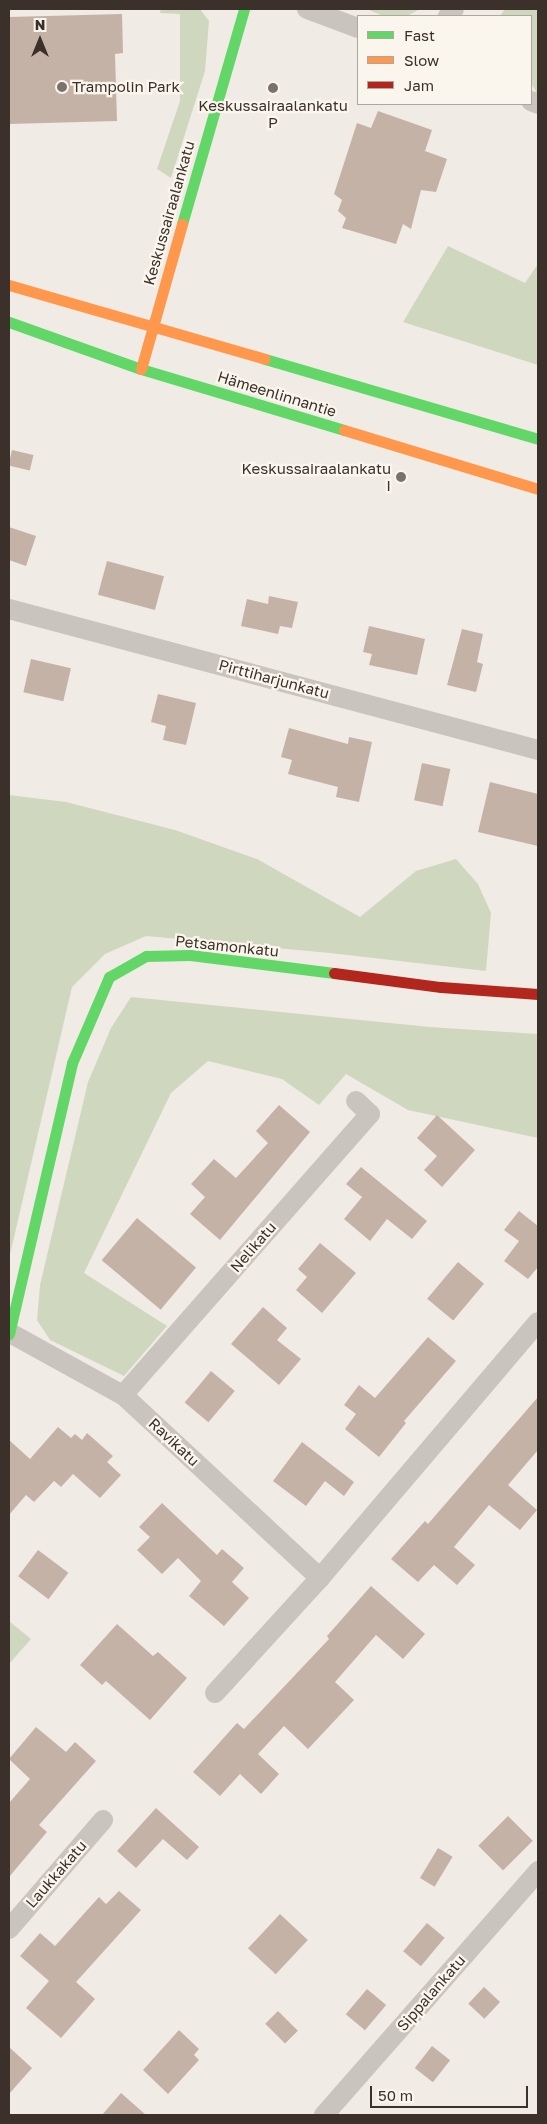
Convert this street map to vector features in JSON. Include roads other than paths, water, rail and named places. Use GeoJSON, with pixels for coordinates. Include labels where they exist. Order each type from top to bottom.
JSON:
{"type":"FeatureCollection","features":[{"type":"Feature","properties":{"kind":"street","name":"Keskussairaalankatu"},"geometry":{"type":"LineString","coordinates":[[141,369],[244,9]]}},
{"type":"Feature","properties":{"kind":"street"},"geometry":{"type":"LineString","coordinates":[[307,9],[357,28]]}},
{"type":"Feature","properties":{"kind":"street","name":"Hämeenlinnantie"},"geometry":{"type":"LineString","coordinates":[[9,285],[538,439]]}},
{"type":"Feature","properties":{"kind":"street","name":"Hämeenlinnantie"},"geometry":{"type":"LineString","coordinates":[[9,322],[141,369],[538,489]]}},
{"type":"Feature","properties":{"kind":"street","name":"Pirttiharjunkatu"},"geometry":{"type":"LineString","coordinates":[[9,608],[538,750]]}},
{"type":"Feature","properties":{"kind":"street","name":"Petsamonkatu"},"geometry":{"type":"LineString","coordinates":[[9,1333],[72,1063],[109,977],[146,956],[190,955],[441,987],[538,994]]}},
{"type":"Feature","properties":{"kind":"street","name":"Nelikatu"},"geometry":{"type":"LineString","coordinates":[[123,1395],[370,1114],[356,1102]]}},
{"type":"Feature","properties":{"kind":"street"},"geometry":{"type":"LineString","coordinates":[[215,1692],[320,1578],[538,1322]]}},
{"type":"Feature","properties":{"kind":"street","name":"Ravikatu"},"geometry":{"type":"LineString","coordinates":[[9,1333],[123,1395],[320,1578]]}},
{"type":"Feature","properties":{"kind":"street","name":"Laukkakatu"},"geometry":{"type":"LineString","coordinates":[[9,1929],[103,1820]]}},
{"type":"Feature","properties":{"kind":"street","name":"Sippalankatu"},"geometry":{"type":"LineString","coordinates":[[324,2115],[538,1871]]}},
{"type":"Feature","properties":{"kind":"place","name":"Trampolin Park"},"geometry":{"type":"Point","coordinates":[62,87]}},
{"type":"Feature","properties":{"kind":"place","name":"Keskussairaalankatu P"},"geometry":{"type":"Point","coordinates":[273,88]}},
{"type":"Feature","properties":{"kind":"place","name":"Keskussairaalankatu I"},"geometry":{"type":"Point","coordinates":[401,477]}}]}
